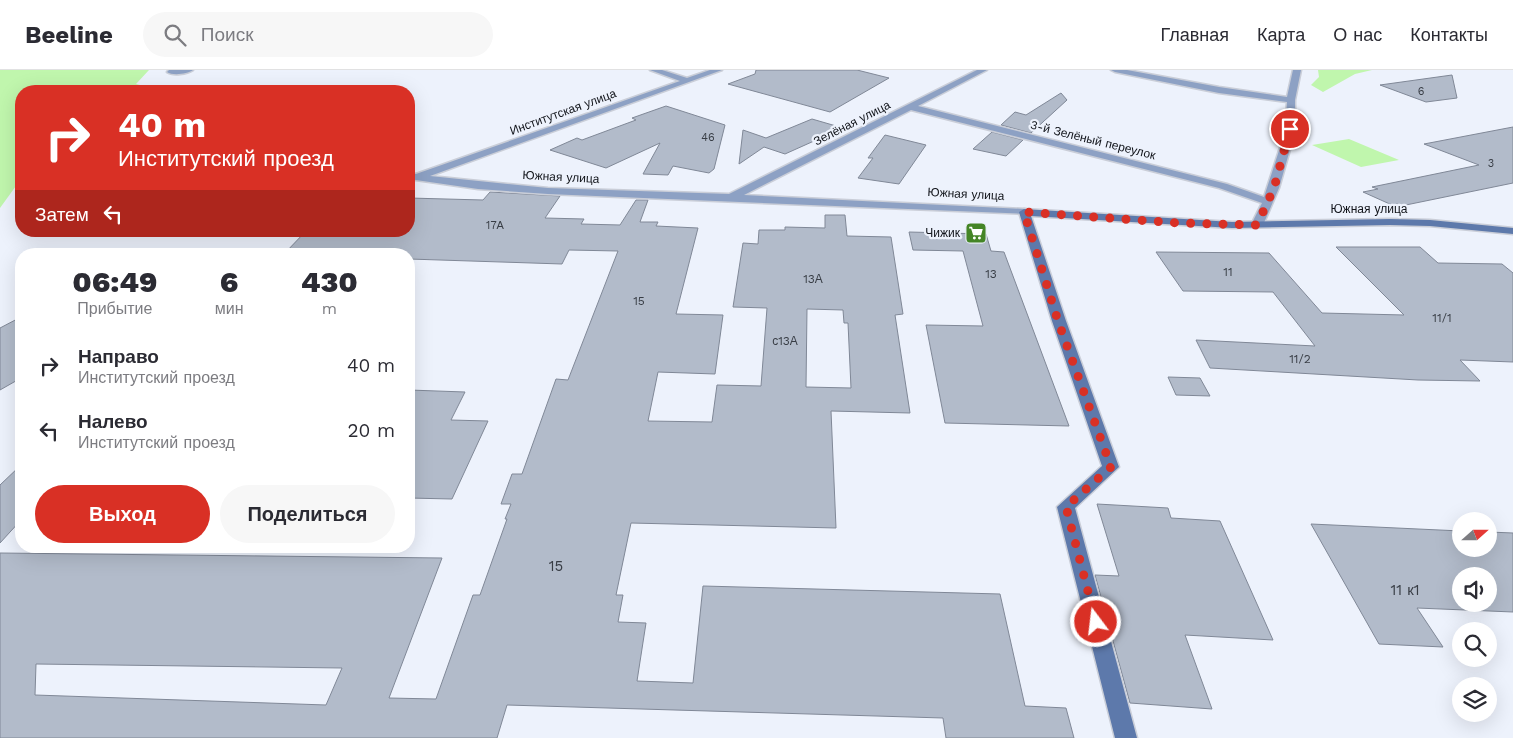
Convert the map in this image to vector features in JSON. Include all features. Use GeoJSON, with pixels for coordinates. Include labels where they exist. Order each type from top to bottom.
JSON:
{"type":"FeatureCollection","features":[{"type":"Feature","properties":{"kind":"street"},"geometry":{"type":"LineString","coordinates":[[171,72],[190,70]]}},
{"type":"Feature","properties":{"kind":"street"},"geometry":{"type":"LineString","coordinates":[[654,70],[688,81]]}},
{"type":"Feature","properties":{"kind":"street","name":"Институтская улица"},"geometry":{"type":"LineString","coordinates":[[415,176],[718,70]]}},
{"type":"Feature","properties":{"kind":"street","name":"Зелёная улица"},"geometry":{"type":"LineString","coordinates":[[731,198],[983,70]]}},
{"type":"Feature","properties":{"kind":"street"},"geometry":{"type":"LineString","coordinates":[[1116,70],[1219,90],[1292,100]]}},
{"type":"Feature","properties":{"kind":"street"},"geometry":{"type":"LineString","coordinates":[[1257,225],[1274,188],[1290,132],[1292,100],[1297,70]]}},
{"type":"Feature","properties":{"kind":"street","name":"3-й Зелёный переулок"},"geometry":{"type":"LineString","coordinates":[[911,107],[1223,186],[1268,202]]}},
{"type":"Feature","properties":{"kind":"street","name":"Южная улица"},"geometry":{"type":"LineString","coordinates":[[415,177],[470,185],[731,198],[814,200],[1179,223],[1257,225],[1390,222],[1430,223],[1513,231]]}},
{"type":"Feature","properties":{"kind":"street"},"geometry":{"type":"LineString","coordinates":[[1024,212],[1058,321],[1111,467],[1066,507],[1126,738]]}},
{"type":"Feature","properties":{"kind":"green space"},"geometry":{"type":"Polygon","coordinates":[[[0,70],[149,70],[136,84],[140,85],[15,85],[15,187],[0,208],[0,70]]]}},
{"type":"Feature","properties":{"kind":"green space"},"geometry":{"type":"Polygon","coordinates":[[[1318,70],[1372,70],[1355,74],[1323,92],[1311,85],[1319,77],[1318,70]]]}},
{"type":"Feature","properties":{"kind":"green space"},"geometry":{"type":"Polygon","coordinates":[[[1349,139],[1399,160],[1361,167],[1312,145],[1349,139]]]}},
{"type":"Feature","properties":{"kind":"building"},"geometry":{"type":"Polygon","coordinates":[[[756,70],[857,70],[889,78],[830,112],[728,84],[755,74],[756,70]]]}},
{"type":"Feature","properties":{"kind":"building"},"geometry":{"type":"Polygon","coordinates":[[[1452,75],[1457,98],[1426,102],[1380,85],[1452,75]]]}},
{"type":"Feature","properties":{"kind":"building"},"geometry":{"type":"Polygon","coordinates":[[[1061,93],[1067,100],[1031,133],[1001,125],[1015,112],[1026,115],[1061,93]]]}},
{"type":"Feature","properties":{"kind":"building"},"geometry":{"type":"Polygon","coordinates":[[[666,106],[725,125],[714,169],[709,173],[673,166],[668,175],[643,174],[660,143],[606,168],[550,150],[577,138],[582,140],[636,120],[632,118],[666,106]]]}},
{"type":"Feature","properties":{"kind":"building"},"geometry":{"type":"Polygon","coordinates":[[[812,119],[843,128],[785,154],[764,147],[739,164],[743,130],[766,138],[812,119]]]}},
{"type":"Feature","properties":{"kind":"building"},"geometry":{"type":"Polygon","coordinates":[[[1513,127],[1513,183],[1401,206],[1397,204],[1392,205],[1363,192],[1378,189],[1372,187],[1479,165],[1424,144],[1513,127]]]}},
{"type":"Feature","properties":{"kind":"building"},"geometry":{"type":"Polygon","coordinates":[[[992,132],[1023,140],[1006,156],[973,149],[992,132]]]}},
{"type":"Feature","properties":{"kind":"building"},"geometry":{"type":"Polygon","coordinates":[[[885,135],[926,145],[899,184],[858,178],[873,158],[868,158],[885,135]]]}},
{"type":"Feature","properties":{"kind":"building"},"geometry":{"type":"Polygon","coordinates":[[[490,192],[560,196],[545,218],[584,219],[581,224],[620,225],[636,200],[648,200],[640,222],[658,222],[656,226],[698,228],[676,314],[723,315],[715,374],[658,372],[648,421],[712,422],[717,385],[761,386],[767,308],[733,307],[743,243],[758,244],[759,230],[785,230],[785,227],[825,228],[825,215],[845,215],[847,236],[891,237],[903,314],[895,315],[910,413],[831,411],[836,528],[631,523],[616,595],[623,595],[618,622],[646,623],[637,681],[693,683],[703,586],[1000,594],[1025,706],[1066,708],[1074,738],[946,738],[943,718],[507,705],[497,738],[0,738],[0,553],[442,558],[389,698],[436,699],[473,595],[480,595],[507,519],[505,519],[511,504],[501,504],[512,474],[522,474],[556,379],[568,380],[618,251],[569,250],[562,264],[415,259],[415,248],[290,248],[300,237],[415,237],[415,198],[483,200],[490,192]],[[807,309],[806,387],[851,388],[848,323],[844,323],[843,310],[807,309]],[[36,664],[35,695],[326,705],[342,668],[36,664]]]}},
{"type":"Feature","properties":{"kind":"building"},"geometry":{"type":"Polygon","coordinates":[[[909,232],[986,234],[991,251],[1004,252],[1069,426],[945,423],[926,325],[983,326],[963,251],[913,250],[909,232]]]}},
{"type":"Feature","properties":{"kind":"building"},"geometry":{"type":"Polygon","coordinates":[[[1336,247],[1420,247],[1438,263],[1502,264],[1513,273],[1513,362],[1460,360],[1480,381],[1418,380],[1210,368],[1196,340],[1315,346],[1273,292],[1183,291],[1156,252],[1269,253],[1322,313],[1404,315],[1336,247]]]}},
{"type":"Feature","properties":{"kind":"building"},"geometry":{"type":"Polygon","coordinates":[[[15,320],[15,381],[0,390],[0,328],[15,320]]]}},
{"type":"Feature","properties":{"kind":"building"},"geometry":{"type":"Polygon","coordinates":[[[1168,377],[1200,378],[1210,396],[1176,395],[1168,377]]]}},
{"type":"Feature","properties":{"kind":"building"},"geometry":{"type":"Polygon","coordinates":[[[415,390],[465,392],[451,420],[488,421],[452,499],[415,498],[415,390]]]}},
{"type":"Feature","properties":{"kind":"building"},"geometry":{"type":"Polygon","coordinates":[[[15,471],[15,527],[0,543],[0,485],[15,471]]]}},
{"type":"Feature","properties":{"kind":"building"},"geometry":{"type":"Polygon","coordinates":[[[1097,504],[1168,508],[1171,518],[1220,521],[1273,640],[1185,635],[1212,709],[1130,703],[1095,575],[1119,576],[1097,504]]]}},
{"type":"Feature","properties":{"kind":"building"},"geometry":{"type":"Polygon","coordinates":[[[1311,524],[1452,531],[1452,558],[1498,558],[1498,532],[1513,533],[1513,612],[1497,611],[1497,567],[1452,567],[1452,609],[1417,608],[1443,647],[1379,644],[1311,524]]]}},
{"type":"Feature","properties":{"kind":"place","name":"Чижик"},"geometry":{"type":"Point","coordinates":[976,233]}},
{"type":"Feature","properties":{"kind":"route"},"geometry":{"type":"LineString","coordinates":[[1096,622],[1066,507],[1111,467],[1058,321],[1024,212],[1179,223],[1257,225],[1274,188],[1290,129]]}}]}
